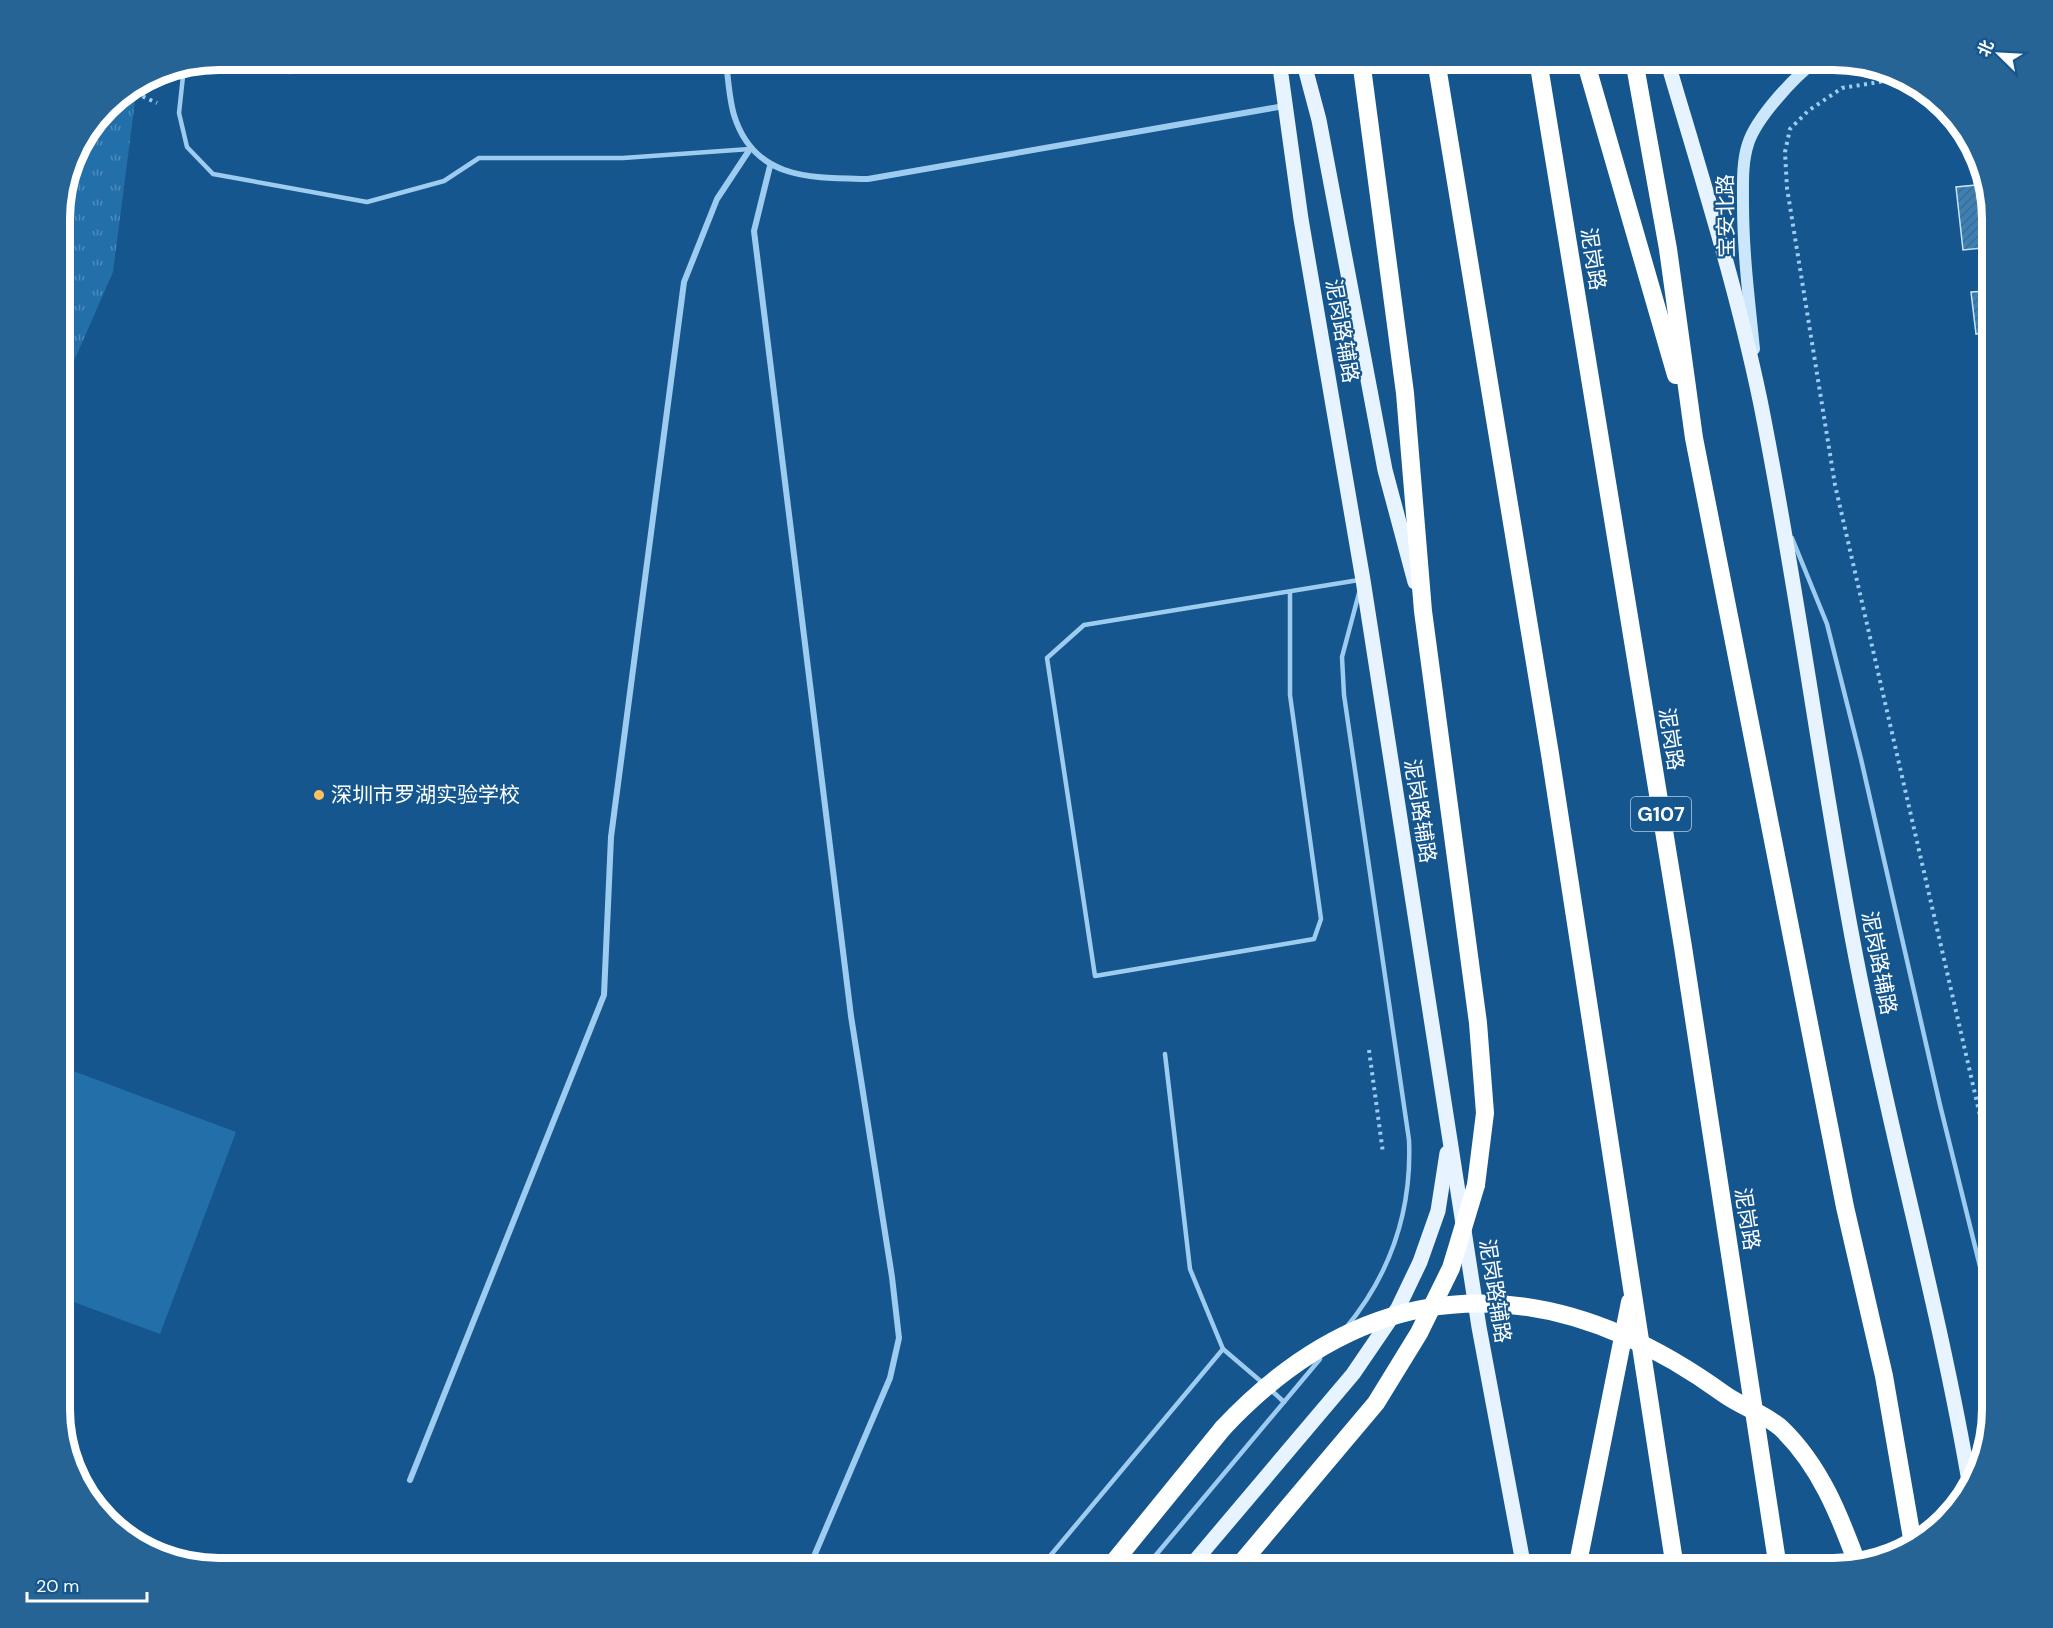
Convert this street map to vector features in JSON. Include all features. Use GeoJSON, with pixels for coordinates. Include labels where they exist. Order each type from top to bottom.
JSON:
{"type":"FeatureCollection","features":[{"type":"Feature","properties":{"kind":"highway"},"geometry":{"type":"LineString","coordinates":[[1245,1558],[1377,1403],[1419,1333],[1450,1268],[1476,1185],[1485,1113],[1478,1023],[1422,611],[1405,393],[1362,70]]}},
{"type":"Feature","properties":{"kind":"highway"},"geometry":{"type":"LineString","coordinates":[[1438,70],[1550,754],[1674,1558]]}},
{"type":"Feature","properties":{"kind":"highway","name":"泥岗路"},"geometry":{"type":"LineString","coordinates":[[1540,70],[1683,947],[1776,1558]]}},
{"type":"Feature","properties":{"kind":"highway"},"geometry":{"type":"LineString","coordinates":[[1588,70],[1694,438]]}},
{"type":"Feature","properties":{"kind":"highway"},"geometry":{"type":"LineString","coordinates":[[1636,70],[1668,249],[1694,438],[1845,1207],[1884,1376],[1911,1535]]}},
{"type":"Feature","properties":{"kind":"highway"},"geometry":{"type":"LineString","coordinates":[[1579,1558],[1633,1288]]}},
{"type":"Feature","properties":{"kind":"highway"},"geometry":{"type":"LineString","coordinates":[[1116,1558],[1223,1428],[1274,1380],[1324,1348],[1379,1320],[1426,1308],[1478,1303],[1543,1308],[1600,1325],[1686,1367],[1725,1395],[1781,1428],[1825,1483],[1854,1556]]}},
{"type":"Feature","properties":{"kind":"main road","name":"泥岗路辅路"},"geometry":{"type":"LineString","coordinates":[[1281,70],[1301,219],[1363,580],[1479,1327],[1522,1558]]}},
{"type":"Feature","properties":{"kind":"main road"},"geometry":{"type":"LineString","coordinates":[[1306,70],[1319,120],[1385,470],[1422,611]]}},
{"type":"Feature","properties":{"kind":"main road","name":"泥岗路辅路"},"geometry":{"type":"LineString","coordinates":[[1669,70],[1715,222],[1759,398],[1853,943],[1953,1387],[1968,1473]]}},
{"type":"Feature","properties":{"kind":"main road"},"geometry":{"type":"LineString","coordinates":[[1197,1558],[1353,1374],[1398,1308],[1420,1262],[1438,1210],[1449,1136]]}},
{"type":"Feature","properties":{"kind":"street"},"geometry":{"type":"LineString","coordinates":[[727,70],[734,115],[750,149],[770,166],[818,178],[868,178],[1286,106]]}},
{"type":"Feature","properties":{"kind":"street","name":"宝安北路"},"geometry":{"type":"LineString","coordinates":[[1759,398],[1743,244],[1743,173],[1748,142],[1773,103],[1803,70]]}},
{"type":"Feature","properties":{"kind":"street"},"geometry":{"type":"LineString","coordinates":[[410,1480],[604,995],[611,837],[684,282],[717,199],[750,149]]}},
{"type":"Feature","properties":{"kind":"street"},"geometry":{"type":"LineString","coordinates":[[770,166],[754,231],[851,1016],[892,1277],[898,1338],[890,1378],[812,1558]]}},
{"type":"Feature","properties":{"kind":"lane"},"geometry":{"type":"LineString","coordinates":[[183,75],[179,113],[187,147],[213,174],[367,202],[444,181],[479,158],[623,158],[750,149]]}},
{"type":"Feature","properties":{"kind":"lane"},"geometry":{"type":"LineString","coordinates":[[1777,503],[1827,624],[1982,1275]]}},
{"type":"Feature","properties":{"kind":"lane"},"geometry":{"type":"LineString","coordinates":[[1153,1558],[1362,1308],[1376,1288],[1393,1248],[1409,1191],[1409,1140],[1342,673],[1342,657],[1363,580],[1084,625],[1047,658],[1095,976],[1314,939],[1321,919],[1290,695],[1290,592]]}},
{"type":"Feature","properties":{"kind":"lane"},"geometry":{"type":"LineString","coordinates":[[1165,1054],[1190,1269],[1223,1350],[1284,1402]]}},
{"type":"Feature","properties":{"kind":"lane"},"geometry":{"type":"LineString","coordinates":[[1048,1558],[1223,1350]]}},
{"type":"Feature","properties":{"kind":"path"},"geometry":{"type":"LineString","coordinates":[[1887,81],[1842,88],[1808,111],[1790,129],[1785,152],[1787,188],[1835,485],[1982,1124]]}},
{"type":"Feature","properties":{"kind":"path"},"geometry":{"type":"LineString","coordinates":[[1368,1040],[1384,1154]]}},
{"type":"Feature","properties":{"kind":"green space"},"geometry":{"type":"Polygon","coordinates":[[[136,97],[113,272],[71,368],[71,209],[78,171],[86,153],[107,121],[136,97]]]}},
{"type":"Feature","properties":{"kind":"green space"},"geometry":{"type":"Polygon","coordinates":[[[71,1070],[236,1132],[160,1334],[71,1301],[71,1070]]]}},
{"type":"Feature","properties":{"kind":"building"},"geometry":{"type":"Polygon","coordinates":[[[1974,172],[1980,190],[1982,209],[1982,248],[1963,250],[1956,187],[1976,185],[1974,172]]]}},
{"type":"Feature","properties":{"kind":"building"},"geometry":{"type":"Polygon","coordinates":[[[1982,291],[1982,333],[1976,334],[1971,292],[1982,291]]]}},
{"type":"Feature","properties":{"kind":"place","name":"深圳市罗湖实验学校"},"geometry":{"type":"Point","coordinates":[319,795]}}]}
